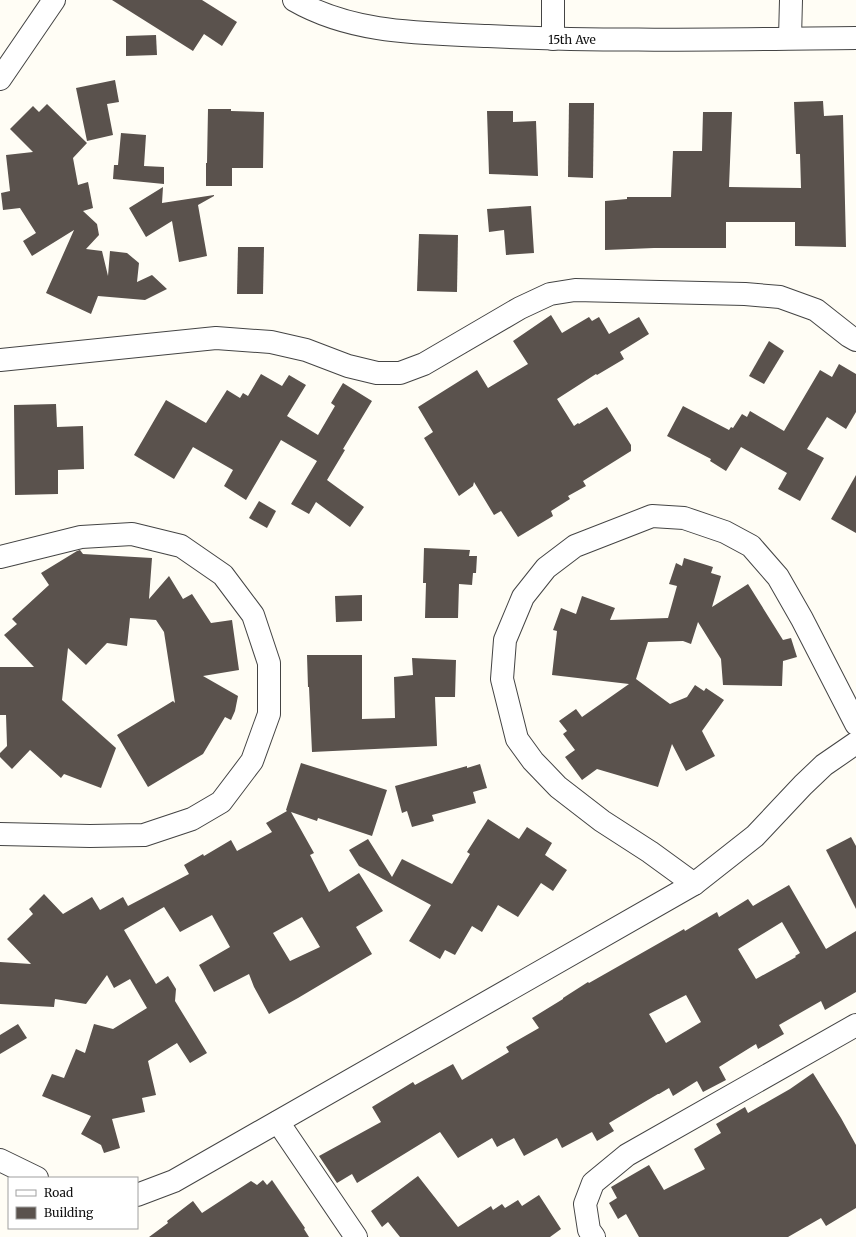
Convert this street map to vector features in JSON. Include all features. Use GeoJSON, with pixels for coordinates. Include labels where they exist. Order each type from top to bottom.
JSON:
{"type":"FeatureCollection","features":[{"type":"Feature","properties":{"kind":"street"},"geometry":{"type":"LineString","coordinates":[[0,79],[54,0]]}},
{"type":"Feature","properties":{"kind":"street","name":"15th Ave"},"geometry":{"type":"LineString","coordinates":[[294,0],[310,9],[359,25],[400,32],[553,40],[856,38]]}},
{"type":"Feature","properties":{"kind":"street"},"geometry":{"type":"LineString","coordinates":[[553,0],[553,40]]}},
{"type":"Feature","properties":{"kind":"street"},"geometry":{"type":"LineString","coordinates":[[790,38],[791,0]]}},
{"type":"Feature","properties":{"kind":"street"},"geometry":{"type":"LineString","coordinates":[[0,360],[216,338],[271,342],[306,350],[348,366],[377,373],[400,373],[424,364],[520,308],[550,294],[575,290],[745,294],[780,297],[816,310],[856,340]]}},
{"type":"Feature","properties":{"kind":"street"},"geometry":{"type":"LineString","coordinates":[[694,884],[650,852],[602,821],[558,787],[533,761],[517,739],[502,679],[505,640],[523,597],[546,568],[575,546],[652,516],[684,518],[725,532],[751,546],[778,577],[802,619],[856,724]]}},
{"type":"Feature","properties":{"kind":"street"},"geometry":{"type":"LineString","coordinates":[[0,557],[81,537],[132,534],[181,546],[223,575],[253,615],[269,663],[269,714],[252,761],[221,802],[192,819],[144,835],[90,836],[0,834]]}},
{"type":"Feature","properties":{"kind":"street"},"geometry":{"type":"LineString","coordinates":[[138,1195],[174,1181],[694,884],[755,836],[802,785],[824,765],[856,743]]}},
{"type":"Feature","properties":{"kind":"street"},"geometry":{"type":"LineString","coordinates":[[594,1237],[589,1230],[584,1204],[593,1183],[627,1155],[856,1025]]}},
{"type":"Feature","properties":{"kind":"street"},"geometry":{"type":"LineString","coordinates":[[278,1122],[356,1237]]}},
{"type":"Feature","properties":{"kind":"street"},"geometry":{"type":"LineString","coordinates":[[0,1160],[36,1177]]}},
{"type":"Feature","properties":{"kind":"building"},"geometry":{"type":"Polygon","coordinates":[[[112,0],[202,0],[237,22],[222,46],[204,34],[193,51],[112,0]]]}},
{"type":"Feature","properties":{"kind":"building"},"geometry":{"type":"Polygon","coordinates":[[[156,35],[157,55],[126,56],[126,36],[156,35]]]}},
{"type":"Feature","properties":{"kind":"building"},"geometry":{"type":"Polygon","coordinates":[[[115,80],[119,102],[107,104],[113,135],[87,141],[76,88],[115,80]]]}},
{"type":"Feature","properties":{"kind":"building"},"geometry":{"type":"Polygon","coordinates":[[[823,101],[824,116],[843,115],[846,247],[795,246],[795,222],[726,222],[726,248],[605,250],[605,201],[627,199],[627,197],[671,197],[673,151],[702,151],[703,112],[732,112],[729,187],[801,188],[800,154],[796,154],[794,102],[823,101]]]}},
{"type":"Feature","properties":{"kind":"building"},"geometry":{"type":"Polygon","coordinates":[[[569,103],[594,103],[593,178],[568,177],[569,103]]]}},
{"type":"Feature","properties":{"kind":"building"},"geometry":{"type":"Polygon","coordinates":[[[47,104],[87,143],[73,158],[78,185],[88,182],[93,208],[83,211],[97,224],[99,235],[86,249],[102,251],[108,276],[110,251],[127,253],[139,263],[137,282],[152,275],[167,289],[145,300],[98,296],[91,314],[46,293],[74,230],[32,256],[23,241],[36,233],[20,208],[3,210],[1,193],[10,191],[6,155],[33,152],[10,129],[33,106],[39,112],[47,104]]]}},
{"type":"Feature","properties":{"kind":"building"},"geometry":{"type":"Polygon","coordinates":[[[208,109],[231,109],[231,111],[264,112],[263,168],[232,168],[232,186],[206,186],[208,109]]]}},
{"type":"Feature","properties":{"kind":"building"},"geometry":{"type":"Polygon","coordinates":[[[487,111],[513,111],[513,122],[536,121],[538,176],[489,174],[487,111]]]}},
{"type":"Feature","properties":{"kind":"building"},"geometry":{"type":"Polygon","coordinates":[[[121,133],[146,135],[144,166],[164,167],[164,184],[113,179],[114,165],[118,165],[121,133]]]}},
{"type":"Feature","properties":{"kind":"building"},"geometry":{"type":"Polygon","coordinates":[[[163,187],[162,203],[214,195],[198,205],[207,256],[179,262],[172,221],[146,237],[129,208],[163,187]]]}},
{"type":"Feature","properties":{"kind":"building"},"geometry":{"type":"Polygon","coordinates":[[[531,206],[534,253],[506,255],[504,230],[489,232],[487,209],[531,206]]]}},
{"type":"Feature","properties":{"kind":"building"},"geometry":{"type":"Polygon","coordinates":[[[419,234],[458,235],[457,292],[417,291],[419,234]]]}},
{"type":"Feature","properties":{"kind":"building"},"geometry":{"type":"Polygon","coordinates":[[[238,247],[264,247],[263,294],[237,294],[238,247]]]}},
{"type":"Feature","properties":{"kind":"building"},"geometry":{"type":"Polygon","coordinates":[[[551,315],[562,333],[589,317],[592,321],[599,317],[609,334],[639,317],[649,334],[620,352],[624,359],[597,375],[596,374],[557,399],[574,426],[607,407],[631,445],[631,451],[583,481],[586,486],[568,496],[570,499],[551,511],[553,516],[518,537],[501,511],[494,515],[474,482],[473,486],[459,496],[424,438],[433,432],[418,407],[477,370],[488,388],[528,364],[513,341],[551,315]]]}},
{"type":"Feature","properties":{"kind":"building"},"geometry":{"type":"Polygon","coordinates":[[[769,341],[784,351],[764,384],[749,376],[769,341]]]}},
{"type":"Feature","properties":{"kind":"building"},"geometry":{"type":"Polygon","coordinates":[[[839,364],[856,374],[856,412],[846,429],[827,417],[807,449],[824,458],[800,501],[778,489],[787,473],[741,447],[726,471],[710,461],[711,459],[667,436],[683,406],[729,430],[731,427],[733,428],[742,414],[747,417],[750,411],[784,431],[820,370],[832,377],[839,364]]]}},
{"type":"Feature","properties":{"kind":"building"},"geometry":{"type":"Polygon","coordinates":[[[261,374],[282,386],[289,375],[306,385],[287,416],[318,435],[335,406],[331,403],[343,383],[372,401],[343,449],[345,450],[327,480],[364,507],[350,527],[316,502],[309,514],[291,504],[317,461],[281,440],[246,500],[224,486],[233,470],[193,447],[174,479],[134,455],[166,400],[206,423],[227,390],[240,398],[243,393],[248,396],[261,374]]]}},
{"type":"Feature","properties":{"kind":"building"},"geometry":{"type":"Polygon","coordinates":[[[56,404],[57,427],[83,426],[84,469],[58,470],[58,494],[15,495],[14,405],[56,404]]]}},
{"type":"Feature","properties":{"kind":"building"},"geometry":{"type":"Polygon","coordinates":[[[856,475],[856,533],[831,519],[856,475]]]}},
{"type":"Feature","properties":{"kind":"building"},"geometry":{"type":"Polygon","coordinates":[[[259,501],[276,511],[267,528],[249,518],[259,501]]]}},
{"type":"Feature","properties":{"kind":"building"},"geometry":{"type":"Polygon","coordinates":[[[424,548],[470,550],[469,556],[477,556],[476,573],[473,573],[472,585],[459,584],[458,618],[425,618],[426,583],[423,583],[424,548]]]}},
{"type":"Feature","properties":{"kind":"building"},"geometry":{"type":"Polygon","coordinates":[[[80,550],[83,554],[152,558],[149,599],[169,576],[183,599],[192,594],[211,623],[232,620],[239,670],[203,676],[238,696],[235,711],[231,720],[225,717],[203,754],[148,787],[117,735],[173,701],[175,703],[164,632],[156,620],[130,618],[127,646],[107,643],[86,665],[68,648],[62,700],[116,748],[101,788],[64,774],[61,778],[30,750],[12,769],[0,757],[0,753],[7,746],[6,715],[0,715],[0,667],[34,667],[4,635],[17,624],[12,619],[49,585],[41,573],[80,550]]]}},
{"type":"Feature","properties":{"kind":"building"},"geometry":{"type":"Polygon","coordinates":[[[684,558],[713,567],[711,573],[721,576],[712,607],[748,584],[783,640],[791,638],[797,657],[783,661],[782,686],[723,685],[721,659],[698,622],[691,644],[683,641],[648,642],[636,679],[670,704],[687,697],[695,685],[704,691],[706,688],[724,700],[702,731],[715,756],[686,771],[672,744],[658,787],[597,769],[582,780],[565,757],[575,750],[563,734],[567,731],[559,721],[576,709],[582,717],[629,684],[552,675],[557,631],[553,630],[561,608],[576,614],[582,596],[615,608],[610,620],[668,618],[677,586],[669,584],[676,563],[682,566],[684,558]]]}},
{"type":"Feature","properties":{"kind":"building"},"geometry":{"type":"Polygon","coordinates":[[[362,595],[362,621],[336,622],[335,596],[362,595]]]}},
{"type":"Feature","properties":{"kind":"building"},"geometry":{"type":"Polygon","coordinates":[[[307,655],[362,655],[362,719],[395,718],[394,677],[413,675],[412,658],[456,660],[455,697],[435,697],[437,746],[312,752],[307,655]]]}},
{"type":"Feature","properties":{"kind":"building"},"geometry":{"type":"Polygon","coordinates":[[[301,763],[387,790],[372,836],[318,818],[317,821],[291,812],[314,853],[310,855],[329,892],[359,873],[383,911],[356,927],[372,954],[269,1014],[254,987],[249,974],[214,992],[199,965],[230,947],[212,915],[180,932],[164,907],[124,930],[156,984],[168,976],[176,989],[175,1001],[207,1053],[190,1063],[177,1043],[148,1061],[156,1095],[142,1098],[145,1112],[112,1119],[120,1148],[104,1153],[101,1145],[81,1134],[91,1116],[42,1096],[52,1074],[64,1078],[76,1049],[85,1053],[94,1024],[113,1029],[147,1008],[130,979],[114,988],[107,975],[86,1004],[55,999],[54,1007],[0,1004],[0,962],[31,964],[7,939],[33,914],[29,909],[44,894],[63,914],[92,897],[100,910],[123,897],[128,906],[189,874],[184,865],[203,854],[204,856],[231,840],[237,851],[272,832],[266,823],[287,811],[286,810],[301,763]],[[302,917],[273,933],[290,961],[320,947],[302,917]]]}},
{"type":"Feature","properties":{"kind":"building"},"geometry":{"type":"Polygon","coordinates":[[[480,764],[487,788],[473,792],[476,803],[432,815],[434,821],[412,827],[407,811],[402,813],[395,786],[467,766],[467,768],[480,764]]]}},
{"type":"Feature","properties":{"kind":"building"},"geometry":{"type":"Polygon","coordinates":[[[488,819],[519,839],[527,827],[552,843],[545,855],[567,870],[553,891],[541,883],[518,917],[498,905],[482,932],[472,926],[455,955],[445,950],[440,959],[409,941],[431,905],[359,866],[349,850],[368,839],[392,877],[402,859],[452,884],[470,854],[467,852],[488,819]]]}},
{"type":"Feature","properties":{"kind":"building"},"geometry":{"type":"Polygon","coordinates":[[[851,837],[856,846],[856,909],[826,850],[851,837]]]}},
{"type":"Feature","properties":{"kind":"building"},"geometry":{"type":"Polygon","coordinates":[[[789,885],[826,949],[856,931],[856,992],[825,1010],[821,1001],[779,1025],[784,1034],[758,1049],[756,1044],[719,1067],[726,1080],[703,1092],[697,1081],[673,1096],[669,1088],[609,1123],[614,1131],[597,1141],[592,1132],[562,1148],[557,1138],[524,1156],[514,1138],[497,1147],[492,1138],[458,1158],[440,1132],[357,1183],[352,1174],[337,1183],[319,1156],[381,1122],[372,1107],[413,1082],[415,1085],[453,1064],[462,1080],[509,1052],[506,1047],[539,1028],[532,1018],[588,982],[589,983],[684,929],[685,931],[717,912],[719,917],[748,899],[753,906],[789,885]],[[782,922],[738,949],[756,979],[796,957],[795,956],[800,953],[782,922]],[[686,995],[649,1014],[666,1043],[701,1022],[686,995]]]}},
{"type":"Feature","properties":{"kind":"building"},"geometry":{"type":"Polygon","coordinates":[[[18,1024],[27,1038],[0,1054],[0,1035],[18,1024]]]}},
{"type":"Feature","properties":{"kind":"building"},"geometry":{"type":"Polygon","coordinates":[[[813,1073],[856,1145],[856,1208],[826,1226],[821,1218],[788,1237],[639,1237],[626,1214],[618,1219],[609,1203],[617,1198],[611,1187],[649,1165],[664,1190],[705,1169],[694,1149],[721,1133],[716,1124],[745,1107],[748,1113],[790,1089],[813,1073]]]}},
{"type":"Feature","properties":{"kind":"building"},"geometry":{"type":"Polygon","coordinates":[[[418,1176],[458,1227],[491,1206],[493,1210],[502,1204],[505,1208],[518,1200],[522,1206],[539,1195],[561,1229],[550,1237],[400,1237],[388,1222],[382,1227],[371,1211],[418,1176]]]}},
{"type":"Feature","properties":{"kind":"building"},"geometry":{"type":"Polygon","coordinates":[[[263,1180],[267,1185],[272,1180],[305,1228],[304,1229],[309,1237],[149,1237],[193,1201],[202,1213],[251,1181],[257,1185],[263,1180]]]}}]}
